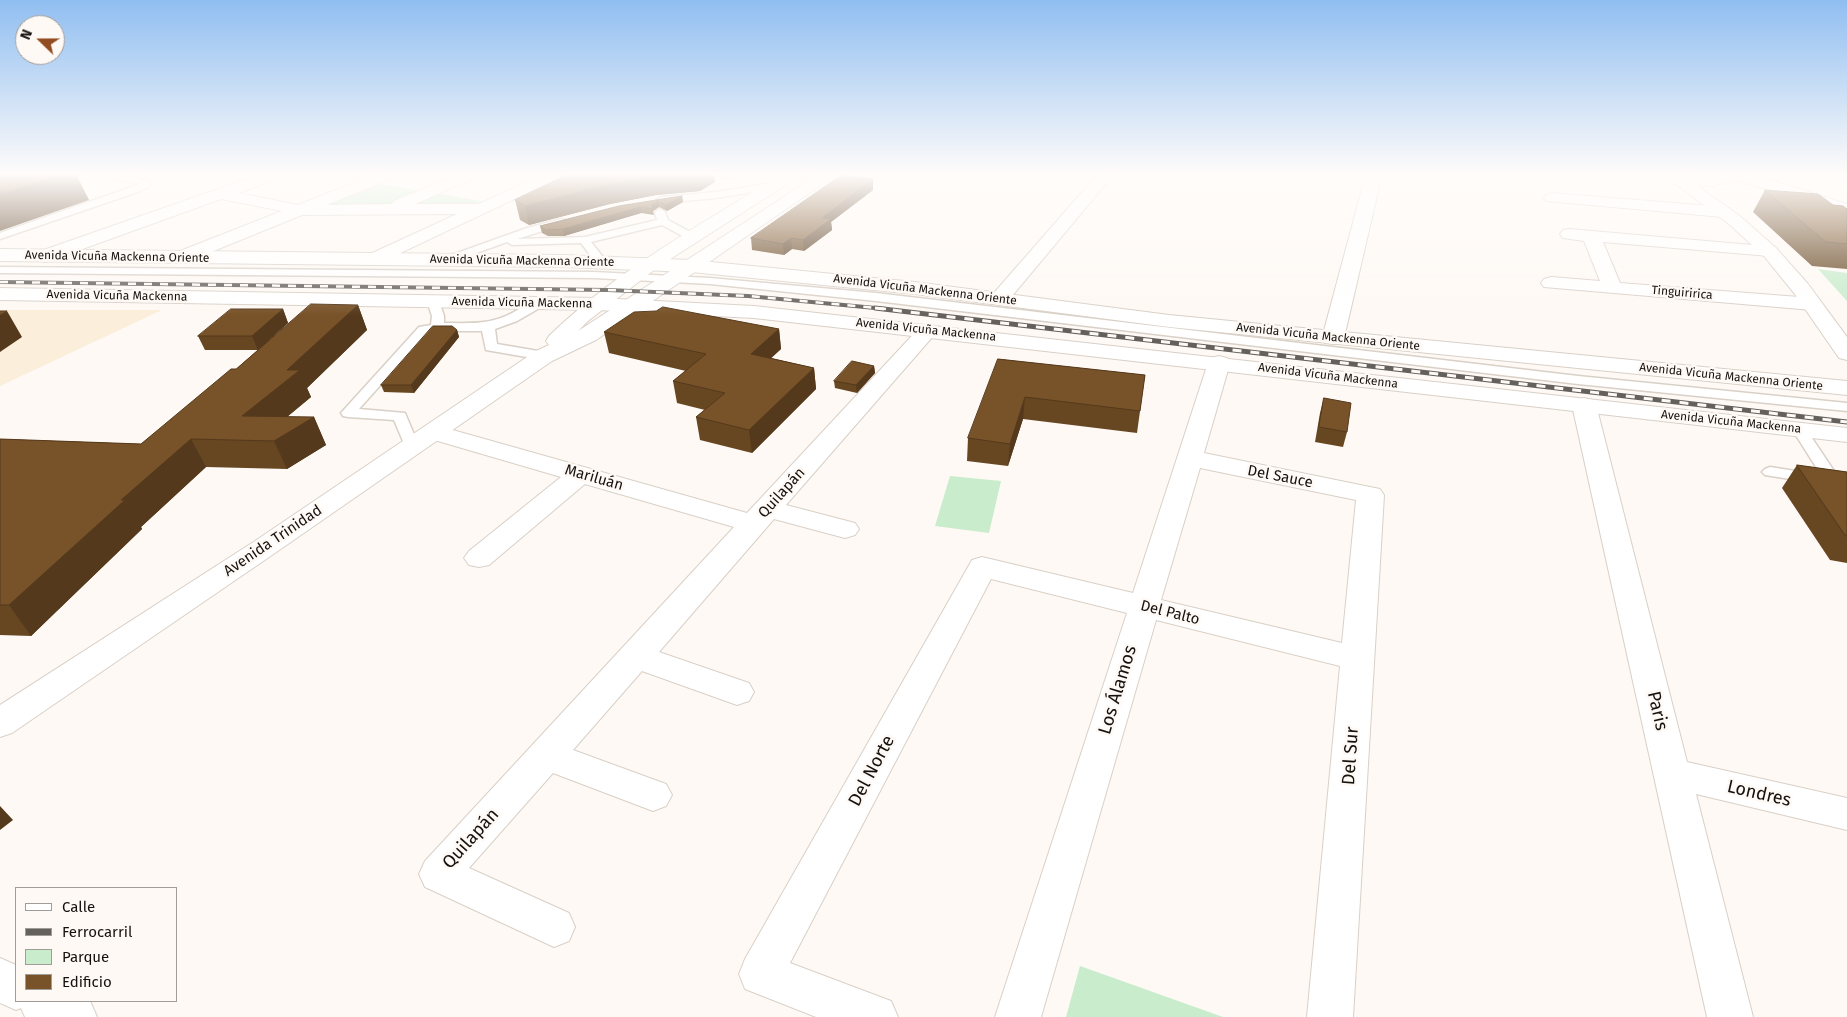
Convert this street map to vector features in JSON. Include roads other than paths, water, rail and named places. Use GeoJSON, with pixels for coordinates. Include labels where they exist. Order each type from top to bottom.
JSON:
{"type":"FeatureCollection","features":[{"type":"Feature","properties":{"kind":"street"},"geometry":{"type":"LineString","coordinates":[[45,256],[143,221]]}},
{"type":"Feature","properties":{"kind":"street"},"geometry":{"type":"LineString","coordinates":[[182,257],[271,221]]}},
{"type":"Feature","properties":{"kind":"street"},"geometry":{"type":"LineString","coordinates":[[375,259],[454,221]]}},
{"type":"Feature","properties":{"kind":"street","name":"Avenida Trinidad"},"geometry":{"type":"LineString","coordinates":[[544,356],[573,325],[598,304],[651,263],[717,221]]}},
{"type":"Feature","properties":{"kind":"street","name":"Avenida Trinidad"},"geometry":{"type":"LineString","coordinates":[[0,723],[265,547],[544,356],[588,335],[758,221]]}},
{"type":"Feature","properties":{"kind":"street"},"geometry":{"type":"LineString","coordinates":[[1000,298],[1065,221]]}},
{"type":"Feature","properties":{"kind":"street"},"geometry":{"type":"LineString","coordinates":[[1333,338],[1362,221]]}},
{"type":"Feature","properties":{"kind":"street"},"geometry":{"type":"LineString","coordinates":[[1734,221],[1769,251],[1812,304],[1847,353]]}},
{"type":"Feature","properties":{"kind":"street"},"geometry":{"type":"LineString","coordinates":[[1569,234],[1769,251]]}},
{"type":"Feature","properties":{"kind":"street"},"geometry":{"type":"LineString","coordinates":[[1591,236],[1612,287]]}},
{"type":"Feature","properties":{"kind":"street","name":"Avenida Vicuña Mackenna Oriente"},"geometry":{"type":"LineString","coordinates":[[0,255],[651,263],[860,282],[1000,298],[1169,321],[1847,388]]}},
{"type":"Feature","properties":{"kind":"street","name":"Tinguiririca"},"geometry":{"type":"LineString","coordinates":[[1551,284],[1612,287],[1812,304]]}},
{"type":"Feature","properties":{"kind":"street","name":"Avenida Vicuña Mackenna"},"geometry":{"type":"LineString","coordinates":[[0,294],[598,304],[754,312],[928,330],[1847,435]]}},
{"type":"Feature","properties":{"kind":"street","name":"Quilapán"},"geometry":{"type":"LineString","coordinates":[[554,927],[440,874],[928,330]]}},
{"type":"Feature","properties":{"kind":"street","name":"Los Álamos"},"geometry":{"type":"LineString","coordinates":[[1018,1017],[1219,363]]}},
{"type":"Feature","properties":{"kind":"street","name":"Paris"},"geometry":{"type":"LineString","coordinates":[[1584,405],[1730,1017]]}},
{"type":"Feature","properties":{"kind":"street","name":"Mariluán"},"geometry":{"type":"LineString","coordinates":[[423,439],[761,516],[845,529]]}},
{"type":"Feature","properties":{"kind":"street","name":"Del Sauce"},"geometry":{"type":"LineString","coordinates":[[1190,458],[1370,495]]}},
{"type":"Feature","properties":{"kind":"street"},"geometry":{"type":"LineString","coordinates":[[479,558],[580,474]]}},
{"type":"Feature","properties":{"kind":"street","name":"Del Sur"},"geometry":{"type":"LineString","coordinates":[[1330,1017],[1370,495]]}},
{"type":"Feature","properties":{"kind":"street","name":"Del Palto"},"geometry":{"type":"LineString","coordinates":[[982,568],[1358,659]]}},
{"type":"Feature","properties":{"kind":"street","name":"Del Norte"},"geometry":{"type":"LineString","coordinates":[[875,1017],[761,974],[982,568]]}},
{"type":"Feature","properties":{"kind":"street"},"geometry":{"type":"LineString","coordinates":[[636,656],[737,692]]}},
{"type":"Feature","properties":{"kind":"street"},"geometry":{"type":"LineString","coordinates":[[546,755],[653,796]]}},
{"type":"Feature","properties":{"kind":"street","name":"Londres"},"geometry":{"type":"LineString","coordinates":[[1672,774],[1847,814]]}},
{"type":"Feature","properties":{"kind":"street"},"geometry":{"type":"LineString","coordinates":[[0,980],[15,988]]}},
{"type":"Feature","properties":{"kind":"street"},"geometry":{"type":"LineString","coordinates":[[43,1002],[74,1017]]}},
{"type":"Feature","properties":{"kind":"lane"},"geometry":{"type":"LineString","coordinates":[[0,236],[43,221]]}},
{"type":"Feature","properties":{"kind":"lane"},"geometry":{"type":"LineString","coordinates":[[447,260],[496,242],[564,221]]}},
{"type":"Feature","properties":{"kind":"lane"},"geometry":{"type":"LineString","coordinates":[[496,242],[585,240],[663,222],[692,237]]}},
{"type":"Feature","properties":{"kind":"lane"},"geometry":{"type":"LineString","coordinates":[[585,240],[587,246],[601,262]]}},
{"type":"Feature","properties":{"kind":"lane"},"geometry":{"type":"LineString","coordinates":[[0,270],[634,276],[671,278],[867,296],[1569,379],[1847,407]]}},
{"type":"Feature","properties":{"kind":"lane"},"geometry":{"type":"LineString","coordinates":[[433,301],[438,316],[437,327]]}},
{"type":"Feature","properties":{"kind":"lane"},"geometry":{"type":"LineString","coordinates":[[423,439],[400,416],[348,413],[422,330],[437,327],[488,327],[514,318],[539,303]]}},
{"type":"Feature","properties":{"kind":"lane"},"geometry":{"type":"LineString","coordinates":[[488,327],[491,346],[544,356]]}},
{"type":"Feature","properties":{"kind":"lane"},"geometry":{"type":"LineString","coordinates":[[1799,429],[1840,482]]}},
{"type":"Feature","properties":{"kind":"lane"},"geometry":{"type":"LineString","coordinates":[[1770,472],[1840,482]]}},
{"type":"Feature","properties":{"kind":"railway"},"geometry":{"type":"LineString","coordinates":[[0,282],[608,290],[748,296],[886,309]]}},
{"type":"Feature","properties":{"kind":"railway"},"geometry":{"type":"LineString","coordinates":[[875,308],[1847,422]]}}]}
